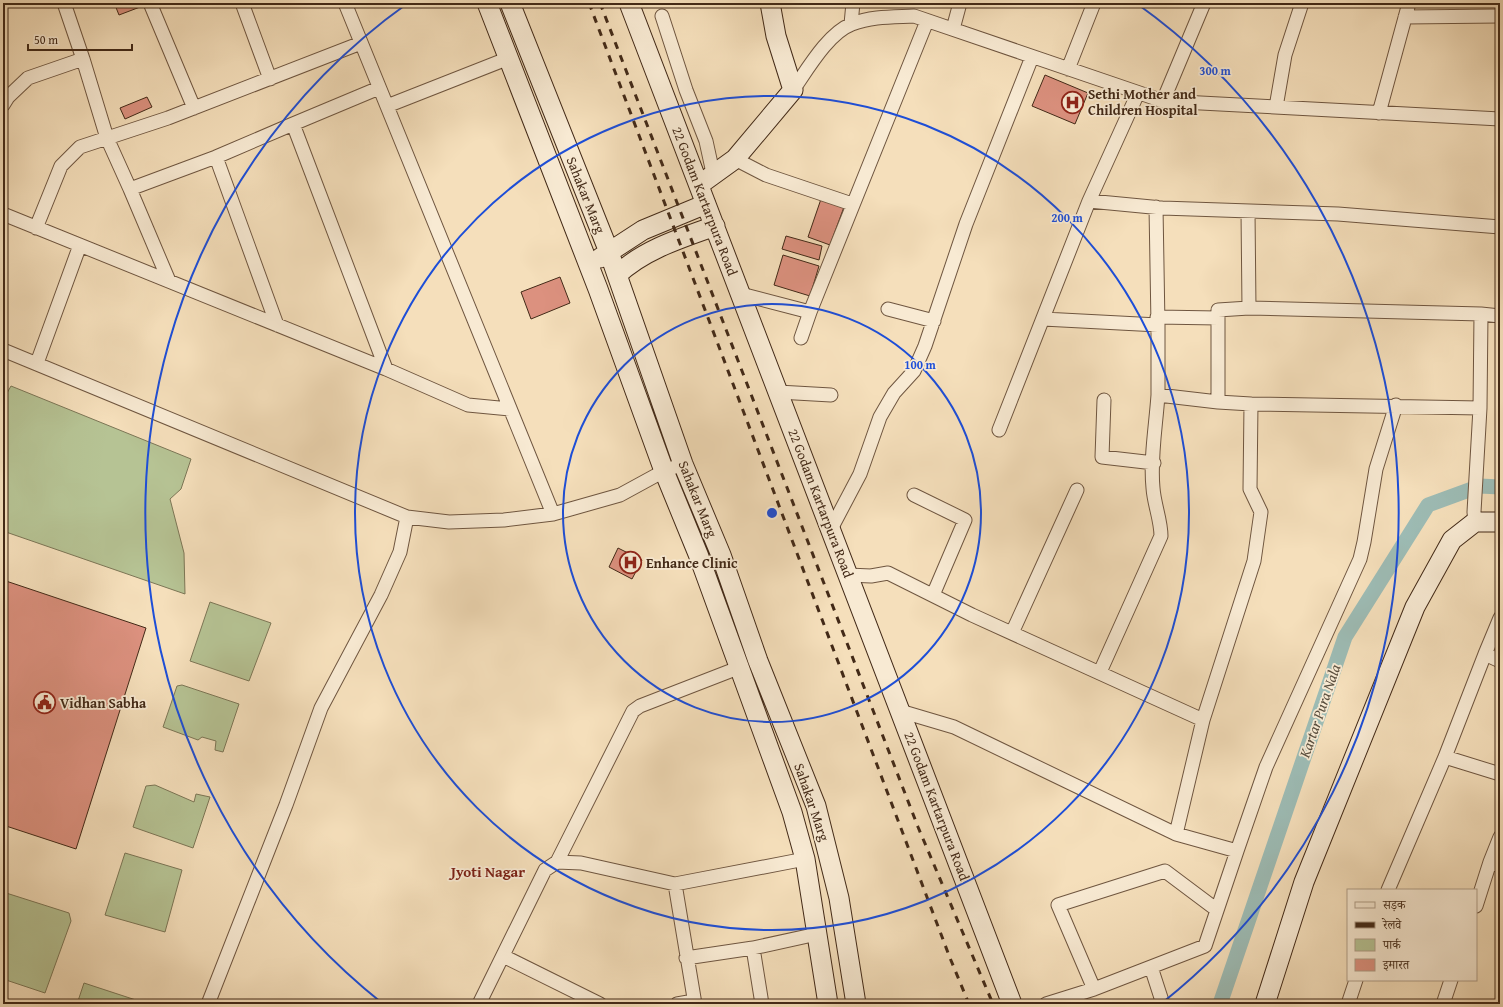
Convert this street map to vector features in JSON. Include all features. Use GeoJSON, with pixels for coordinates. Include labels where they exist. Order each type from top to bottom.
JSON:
{"type":"FeatureCollection","features":[{"type":"Feature","properties":{"kind":"street"},"geometry":{"type":"LineString","coordinates":[[64,3],[107,138],[169,281]]}},
{"type":"Feature","properties":{"kind":"street"},"geometry":{"type":"LineString","coordinates":[[150,3],[194,108]]}},
{"type":"Feature","properties":{"kind":"street"},"geometry":{"type":"LineString","coordinates":[[242,3],[270,79]]}},
{"type":"Feature","properties":{"kind":"street"},"geometry":{"type":"LineString","coordinates":[[345,3],[553,514]]}},
{"type":"Feature","properties":{"kind":"street","name":"Sahakar Marg"},"geometry":{"type":"LineString","coordinates":[[488,3],[589,266],[664,471],[698,554],[738,668],[792,812],[805,859],[828,1004]]}},
{"type":"Feature","properties":{"kind":"street","name":"Sahakar Marg"},"geometry":{"type":"LineString","coordinates":[[510,3],[558,128],[610,252],[683,464],[721,555],[758,661],[816,806],[839,898],[856,1004]]}},
{"type":"Feature","properties":{"kind":"street","name":"22 Godam Kartarpura Road"},"geometry":{"type":"LineString","coordinates":[[629,3],[706,179],[706,204],[726,259],[741,294],[1012,1004]]}},
{"type":"Feature","properties":{"kind":"street"},"geometry":{"type":"LineString","coordinates":[[770,3],[776,36],[792,90]]}},
{"type":"Feature","properties":{"kind":"street"},"geometry":{"type":"LineString","coordinates":[[851,24],[853,3]]}},
{"type":"Feature","properties":{"kind":"street"},"geometry":{"type":"LineString","coordinates":[[953,29],[960,3]]}},
{"type":"Feature","properties":{"kind":"street"},"geometry":{"type":"LineString","coordinates":[[1068,69],[1094,3]]}},
{"type":"Feature","properties":{"kind":"street"},"geometry":{"type":"LineString","coordinates":[[1163,101],[1204,3]]}},
{"type":"Feature","properties":{"kind":"street"},"geometry":{"type":"LineString","coordinates":[[1276,107],[1286,55],[1302,3]]}},
{"type":"Feature","properties":{"kind":"street"},"geometry":{"type":"LineString","coordinates":[[1379,113],[1410,3]]}},
{"type":"Feature","properties":{"kind":"street"},"geometry":{"type":"LineString","coordinates":[[662,16],[686,90],[706,141],[706,179]]}},
{"type":"Feature","properties":{"kind":"street"},"geometry":{"type":"LineString","coordinates":[[706,179],[734,159],[792,90],[830,40],[851,24],[874,18],[914,16],[1163,101],[1500,119]]}},
{"type":"Feature","properties":{"kind":"street"},"geometry":{"type":"LineString","coordinates":[[1405,17],[1500,16]]}},
{"type":"Feature","properties":{"kind":"street"},"geometry":{"type":"LineString","coordinates":[[801,338],[852,204],[926,21]]}},
{"type":"Feature","properties":{"kind":"street"},"geometry":{"type":"LineString","coordinates":[[36,228],[62,166],[80,147],[194,108],[361,43]]}},
{"type":"Feature","properties":{"kind":"street"},"geometry":{"type":"LineString","coordinates":[[831,529],[860,474],[880,417],[894,393],[914,371],[934,321],[966,224],[1032,57]]}},
{"type":"Feature","properties":{"kind":"street"},"geometry":{"type":"LineString","coordinates":[[386,106],[509,58]]}},
{"type":"Feature","properties":{"kind":"street"},"geometry":{"type":"LineString","coordinates":[[3,105],[8,97],[28,78],[82,59]]}},
{"type":"Feature","properties":{"kind":"street"},"geometry":{"type":"LineString","coordinates":[[130,190],[216,157],[379,88]]}},
{"type":"Feature","properties":{"kind":"street"},"geometry":{"type":"LineString","coordinates":[[999,430],[1089,201],[1138,93]]}},
{"type":"Feature","properties":{"kind":"street"},"geometry":{"type":"LineString","coordinates":[[293,124],[386,369]]}},
{"type":"Feature","properties":{"kind":"street"},"geometry":{"type":"LineString","coordinates":[[216,157],[277,325]]}},
{"type":"Feature","properties":{"kind":"street"},"geometry":{"type":"LineString","coordinates":[[734,159],[766,175],[852,204]]}},
{"type":"Feature","properties":{"kind":"street"},"geometry":{"type":"LineString","coordinates":[[1089,201],[1156,207],[1338,214],[1500,227]]}},
{"type":"Feature","properties":{"kind":"street"},"geometry":{"type":"LineString","coordinates":[[589,266],[643,230],[706,204]]}},
{"type":"Feature","properties":{"kind":"street"},"geometry":{"type":"LineString","coordinates":[[1100,672],[1161,536],[1161,525],[1157,515],[1153,487],[1158,394],[1156,207]]}},
{"type":"Feature","properties":{"kind":"street"},"geometry":{"type":"LineString","coordinates":[[1248,211],[1249,308]]}},
{"type":"Feature","properties":{"kind":"street"},"geometry":{"type":"LineString","coordinates":[[3,214],[386,369],[468,404],[510,409]]}},
{"type":"Feature","properties":{"kind":"street"},"geometry":{"type":"LineString","coordinates":[[618,275],[630,263],[642,256],[689,235],[715,226]]}},
{"type":"Feature","properties":{"kind":"street"},"geometry":{"type":"LineString","coordinates":[[37,363],[80,245]]}},
{"type":"Feature","properties":{"kind":"street"},"geometry":{"type":"LineString","coordinates":[[741,294],[810,312]]}},
{"type":"Feature","properties":{"kind":"street"},"geometry":{"type":"LineString","coordinates":[[1218,402],[1218,310],[1249,308],[1481,314],[1500,316]]}},
{"type":"Feature","properties":{"kind":"street"},"geometry":{"type":"LineString","coordinates":[[888,309],[934,321]]}},
{"type":"Feature","properties":{"kind":"street"},"geometry":{"type":"LineString","coordinates":[[1265,1004],[1304,882],[1415,607],[1452,540],[1475,517],[1480,408],[1481,314]]}},
{"type":"Feature","properties":{"kind":"street"},"geometry":{"type":"LineString","coordinates":[[1043,319],[1157,321],[1218,318]]}},
{"type":"Feature","properties":{"kind":"street"},"geometry":{"type":"LineString","coordinates":[[3,350],[407,517],[449,522],[504,520],[553,514],[620,495],[664,471],[683,464]]}},
{"type":"Feature","properties":{"kind":"street"},"geometry":{"type":"LineString","coordinates":[[778,392],[831,395]]}},
{"type":"Feature","properties":{"kind":"street"},"geometry":{"type":"LineString","coordinates":[[1158,394],[1218,402],[1251,404],[1396,405],[1480,408]]}},
{"type":"Feature","properties":{"kind":"street"},"geometry":{"type":"LineString","coordinates":[[1104,400],[1102,457],[1154,463]]}},
{"type":"Feature","properties":{"kind":"street"},"geometry":{"type":"LineString","coordinates":[[1176,834],[1203,720],[1254,562],[1261,512],[1250,489],[1251,404]]}},
{"type":"Feature","properties":{"kind":"street"},"geometry":{"type":"LineString","coordinates":[[1046,1004],[1094,989],[1205,946],[1269,760],[1360,559],[1376,468],[1396,405]]}},
{"type":"Feature","properties":{"kind":"street"},"geometry":{"type":"LineString","coordinates":[[1012,633],[1077,490]]}},
{"type":"Feature","properties":{"kind":"street"},"geometry":{"type":"LineString","coordinates":[[914,496],[965,520],[932,595]]}},
{"type":"Feature","properties":{"kind":"street"},"geometry":{"type":"LineString","coordinates":[[208,1004],[286,805],[321,708],[382,595],[400,552],[407,517]]}},
{"type":"Feature","properties":{"kind":"street"},"geometry":{"type":"LineString","coordinates":[[1475,517],[1500,522]]}},
{"type":"Feature","properties":{"kind":"street"},"geometry":{"type":"LineString","coordinates":[[848,575],[871,576],[888,573],[1012,633],[1203,720]]}},
{"type":"Feature","properties":{"kind":"street"},"geometry":{"type":"LineString","coordinates":[[1388,889],[1445,756],[1500,618]]}},
{"type":"Feature","properties":{"kind":"street"},"geometry":{"type":"LineString","coordinates":[[1485,654],[1500,661]]}},
{"type":"Feature","properties":{"kind":"street"},"geometry":{"type":"LineString","coordinates":[[479,1004],[545,870],[557,862],[633,711],[640,706],[738,668]]}},
{"type":"Feature","properties":{"kind":"street"},"geometry":{"type":"LineString","coordinates":[[900,711],[954,726],[1176,834],[1237,851]]}},
{"type":"Feature","properties":{"kind":"street"},"geometry":{"type":"LineString","coordinates":[[1445,756],[1500,774]]}},
{"type":"Feature","properties":{"kind":"street"},"geometry":{"type":"LineString","coordinates":[[1477,904],[1495,864],[1500,837]]}},
{"type":"Feature","properties":{"kind":"street"},"geometry":{"type":"LineString","coordinates":[[557,862],[580,863],[675,884],[805,859]]}},
{"type":"Feature","properties":{"kind":"street"},"geometry":{"type":"LineString","coordinates":[[1094,989],[1058,905],[1164,872],[1217,910]]}},
{"type":"Feature","properties":{"kind":"street"},"geometry":{"type":"LineString","coordinates":[[675,884],[694,1003],[677,1004]]}},
{"type":"Feature","properties":{"kind":"street"},"geometry":{"type":"LineString","coordinates":[[686,958],[753,948],[817,934]]}},
{"type":"Feature","properties":{"kind":"street"},"geometry":{"type":"LineString","coordinates":[[753,948],[762,1004]]}},
{"type":"Feature","properties":{"kind":"street"},"geometry":{"type":"LineString","coordinates":[[502,956],[600,1004]]}},
{"type":"Feature","properties":{"kind":"street"},"geometry":{"type":"LineString","coordinates":[[1151,967],[1163,1004]]}},
{"type":"Feature","properties":{"kind":"street"},"geometry":{"type":"LineString","coordinates":[[1348,1004],[1356,981]]}},
{"type":"Feature","properties":{"kind":"street"},"geometry":{"type":"LineString","coordinates":[[1443,1004],[1451,981]]}},
{"type":"Feature","properties":{"kind":"green space"},"geometry":{"type":"Polygon","coordinates":[[[11,386],[191,459],[181,489],[170,499],[184,553],[185,594],[3,531],[3,405],[11,386]]]}},
{"type":"Feature","properties":{"kind":"green space"},"geometry":{"type":"Polygon","coordinates":[[[210,602],[271,623],[249,681],[190,661],[210,602]]]}},
{"type":"Feature","properties":{"kind":"green space"},"geometry":{"type":"Polygon","coordinates":[[[182,685],[239,704],[223,752],[215,750],[216,741],[202,737],[198,740],[163,727],[177,686],[182,685]]]}},
{"type":"Feature","properties":{"kind":"green space"},"geometry":{"type":"Polygon","coordinates":[[[155,785],[194,802],[196,794],[210,797],[193,848],[133,827],[146,786],[155,785]]]}},
{"type":"Feature","properties":{"kind":"green space"},"geometry":{"type":"Polygon","coordinates":[[[125,853],[182,870],[165,932],[105,915],[125,853]]]}},
{"type":"Feature","properties":{"kind":"green space"},"geometry":{"type":"Polygon","coordinates":[[[3,892],[69,913],[71,921],[45,993],[3,979],[3,892]]]}},
{"type":"Feature","properties":{"kind":"green space"},"geometry":{"type":"Polygon","coordinates":[[[84,983],[148,1004],[77,1004],[84,983]]]}},
{"type":"Feature","properties":{"kind":"building"},"geometry":{"type":"Polygon","coordinates":[[[122,3],[148,4],[119,15],[115,5],[122,3]]]}},
{"type":"Feature","properties":{"kind":"building"},"geometry":{"type":"Polygon","coordinates":[[[1045,75],[1088,93],[1075,124],[1032,106],[1045,75]]]}},
{"type":"Feature","properties":{"kind":"building"},"geometry":{"type":"Polygon","coordinates":[[[147,97],[152,107],[125,119],[120,108],[147,97]]]}},
{"type":"Feature","properties":{"kind":"building"},"geometry":{"type":"Polygon","coordinates":[[[821,199],[844,207],[830,245],[808,237],[821,199]]]}},
{"type":"Feature","properties":{"kind":"building"},"geometry":{"type":"Polygon","coordinates":[[[786,236],[822,246],[819,260],[782,249],[786,236]]]}},
{"type":"Feature","properties":{"kind":"building"},"geometry":{"type":"Polygon","coordinates":[[[783,255],[819,266],[810,296],[774,285],[783,255]]]}},
{"type":"Feature","properties":{"kind":"building"},"geometry":{"type":"Polygon","coordinates":[[[560,277],[570,303],[531,319],[521,292],[560,277]]]}},
{"type":"Feature","properties":{"kind":"building"},"geometry":{"type":"Polygon","coordinates":[[[618,548],[642,560],[632,579],[609,567],[618,548]]]}},
{"type":"Feature","properties":{"kind":"building"},"geometry":{"type":"Polygon","coordinates":[[[3,580],[146,628],[76,849],[3,825],[3,580]]]}},
{"type":"Feature","properties":{"kind":"waterway","name":"Kartar Pura Nala"},"geometry":{"type":"LineString","coordinates":[[1220,1004],[1345,637],[1428,505],[1480,486],[1500,487]]}},
{"type":"Feature","properties":{"kind":"railway"},"geometry":{"type":"LineString","coordinates":[[589,3],[950,958],[969,1004]]}},
{"type":"Feature","properties":{"kind":"railway"},"geometry":{"type":"LineString","coordinates":[[600,3],[918,827],[993,1004]]}},
{"type":"Feature","properties":{"kind":"place","name":"Sethi Mother and Children Hospital"},"geometry":{"type":"Point","coordinates":[1072,102]}},
{"type":"Feature","properties":{"kind":"place","name":"Enhance Clinic"},"geometry":{"type":"Point","coordinates":[631,563]}},
{"type":"Feature","properties":{"kind":"place","name":"Vidhan Sabha"},"geometry":{"type":"Point","coordinates":[44,703]}},
{"type":"Feature","properties":{"kind":"district","name":"Jyoti Nagar"},"geometry":{"type":"Point","coordinates":[488,872]}}]}
